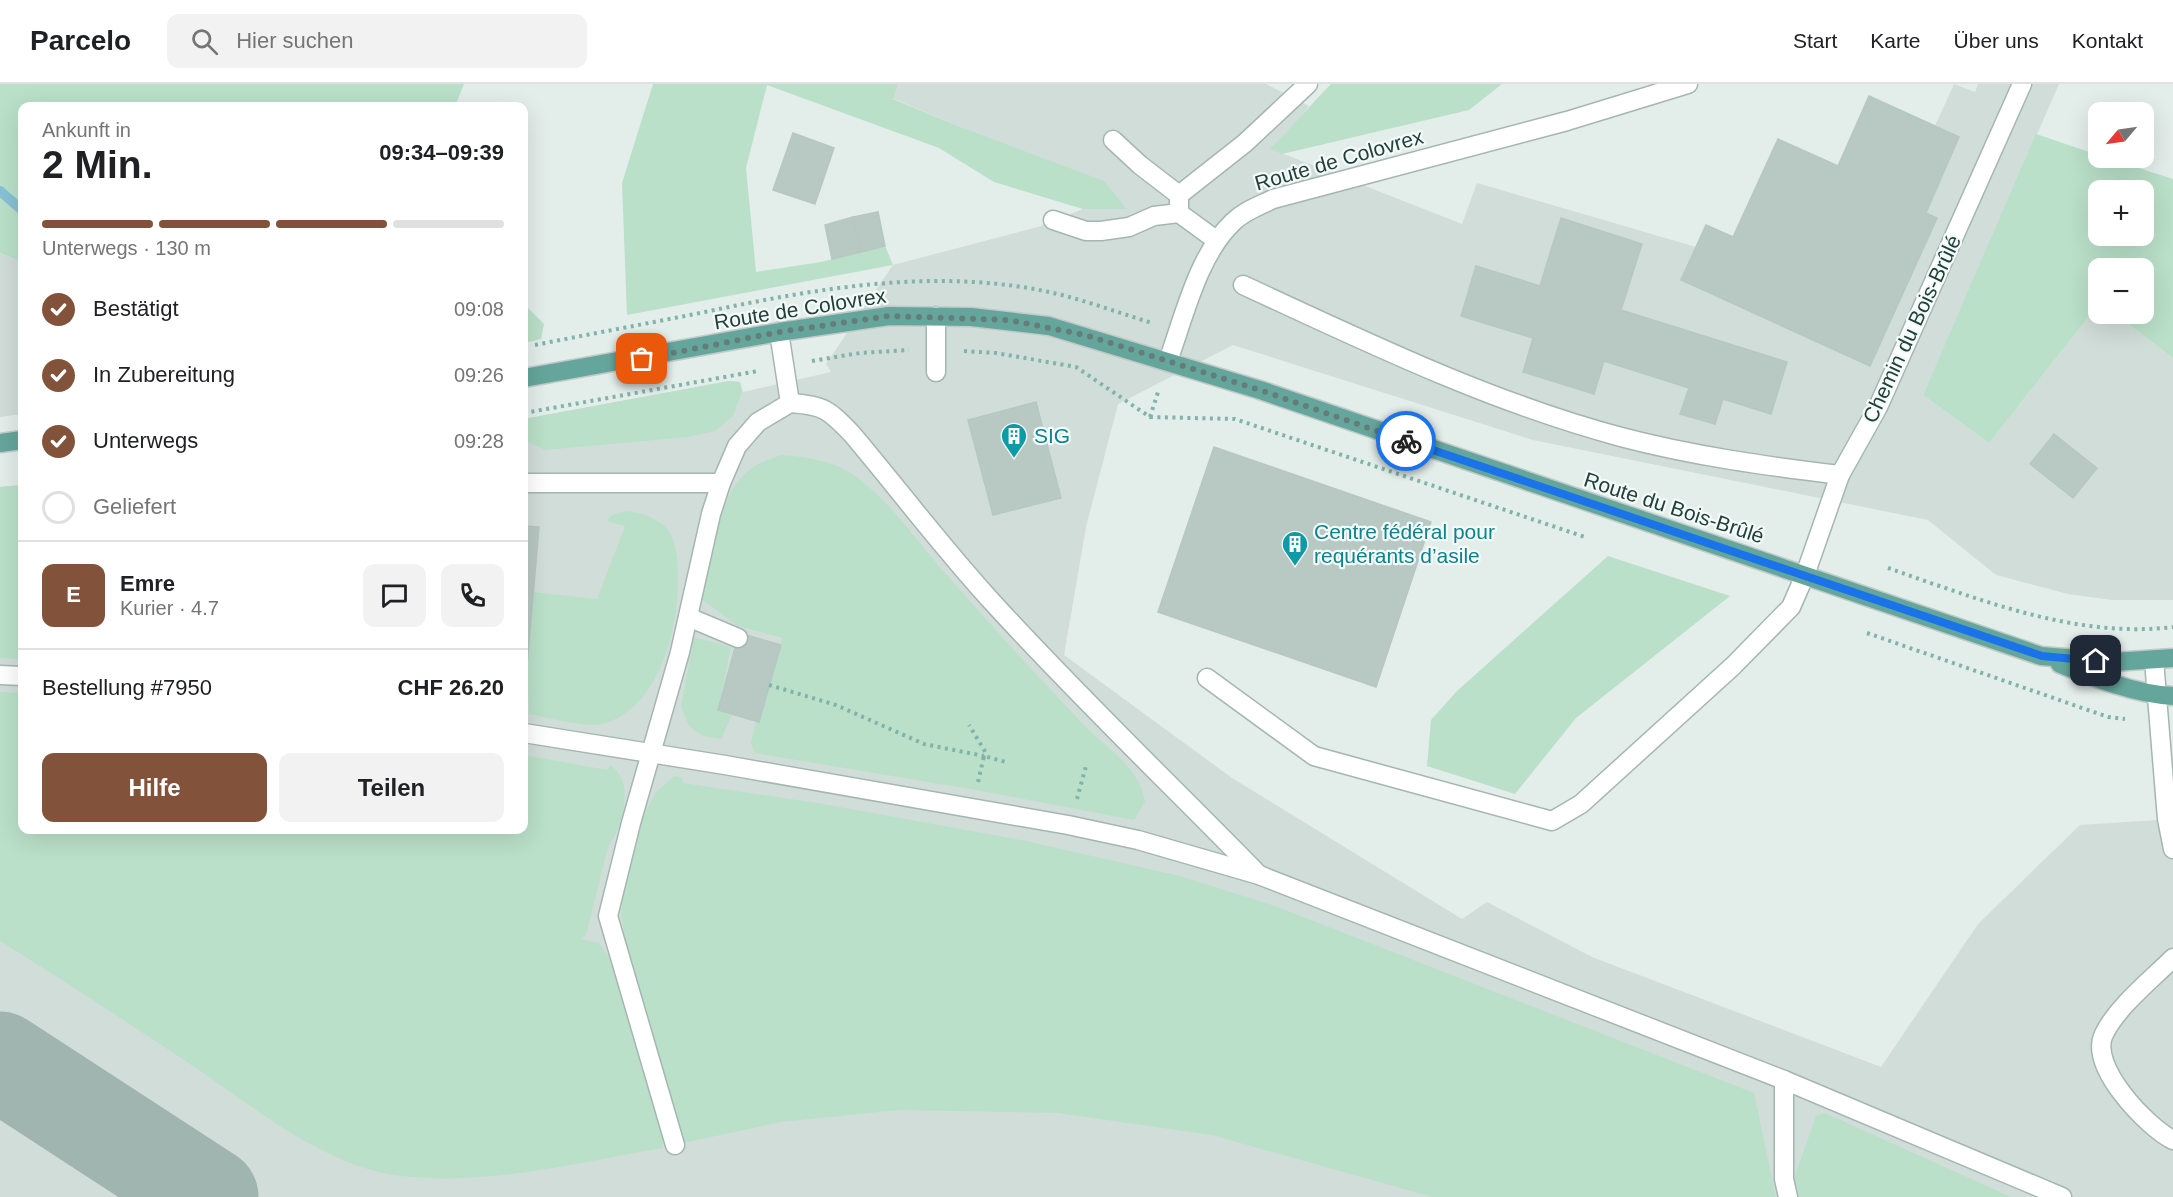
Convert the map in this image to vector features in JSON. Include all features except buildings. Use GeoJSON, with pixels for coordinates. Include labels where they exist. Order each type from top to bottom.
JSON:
{"type":"FeatureCollection","features":[{"type":"Feature","properties":{"kind":"main road","name":"Route de Colovrex"},"geometry":{"type":"LineString","coordinates":[[528,377],[779,332],[889,316],[1009,320],[1048,326],[1168,361]]}},
{"type":"Feature","properties":{"kind":"main road","name":"Route du Bois-Brûlé"},"geometry":{"type":"LineString","coordinates":[[1168,361],[1260,390],[2042,656],[2114,662],[2173,658]]}},
{"type":"Feature","properties":{"kind":"main road"},"geometry":{"type":"LineString","coordinates":[[0,443],[18,441]]}},
{"type":"Feature","properties":{"kind":"main road"},"geometry":{"type":"LineString","coordinates":[[2042,656],[2094,677],[2165,695]]}},
{"type":"Feature","properties":{"kind":"street"},"geometry":{"type":"LineString","coordinates":[[1053,220],[1086,231],[1101,231],[1129,227],[1179,204],[1308,84]]}},
{"type":"Feature","properties":{"kind":"street","name":"Route de Colovrex"},"geometry":{"type":"LineString","coordinates":[[1168,361],[1200,274],[1216,240],[1245,212],[1274,200],[1567,122],[1688,84]]}},
{"type":"Feature","properties":{"kind":"street","name":"Chemin du Bois-Brûlé"},"geometry":{"type":"LineString","coordinates":[[1207,678],[1314,756],[1552,821],[1581,804],[1733,666],[1791,607],[1805,575],[1840,475],[1878,406],[2022,84]]}},
{"type":"Feature","properties":{"kind":"street"},"geometry":{"type":"LineString","coordinates":[[1113,140],[1216,240]]}},
{"type":"Feature","properties":{"kind":"street"},"geometry":{"type":"LineString","coordinates":[[1243,285],[1433,371],[1513,402],[1621,437],[1748,465],[1840,475]]}},
{"type":"Feature","properties":{"kind":"street"},"geometry":{"type":"LineString","coordinates":[[936,316],[936,372]]}},
{"type":"Feature","properties":{"kind":"street"},"geometry":{"type":"LineString","coordinates":[[779,332],[790,403]]}},
{"type":"Feature","properties":{"kind":"street"},"geometry":{"type":"LineString","coordinates":[[675,1145],[608,916],[688,617],[711,514],[721,483],[737,446],[766,416],[790,403],[817,405],[834,415],[993,603],[1099,717],[1136,749],[1259,875]]}},
{"type":"Feature","properties":{"kind":"street"},"geometry":{"type":"LineString","coordinates":[[528,483],[721,483]]}},
{"type":"Feature","properties":{"kind":"street"},"geometry":{"type":"LineString","coordinates":[[688,617],[738,638]]}},
{"type":"Feature","properties":{"kind":"street"},"geometry":{"type":"LineString","coordinates":[[2154,660],[2165,695],[2159,724],[2166,819],[2173,849]]}},
{"type":"Feature","properties":{"kind":"street"},"geometry":{"type":"LineString","coordinates":[[0,675],[18,676]]}},
{"type":"Feature","properties":{"kind":"street"},"geometry":{"type":"LineString","coordinates":[[528,734],[973,807],[1138,840],[1259,875],[1784,1080],[2062,1197]]}},
{"type":"Feature","properties":{"kind":"street"},"geometry":{"type":"LineString","coordinates":[[2173,958],[2115,1016],[2102,1036],[2103,1060],[2118,1091],[2160,1134],[2173,1140]]}},
{"type":"Feature","properties":{"kind":"street"},"geometry":{"type":"LineString","coordinates":[[1784,1080],[1784,1179],[1788,1197]]}},
{"type":"Feature","properties":{"kind":"path"},"geometry":{"type":"LineString","coordinates":[[528,412],[860,353],[936,350],[996,353],[1076,367],[1150,417],[1235,419],[1585,537]]}},
{"type":"Feature","properties":{"kind":"path"},"geometry":{"type":"LineString","coordinates":[[1888,568],[1982,600],[2063,621],[2112,628],[2173,627]]}},
{"type":"Feature","properties":{"kind":"path"},"geometry":{"type":"LineString","coordinates":[[1866,633],[2108,717],[2159,724]]}},
{"type":"Feature","properties":{"kind":"path"},"geometry":{"type":"LineString","coordinates":[[769,685],[836,705],[924,744],[1006,762]]}},
{"type":"Feature","properties":{"kind":"path"},"geometry":{"type":"LineString","coordinates":[[969,725],[986,753],[973,807]]}},
{"type":"Feature","properties":{"kind":"shaded area"},"geometry":{"type":"Polygon","coordinates":[[[898,84],[1266,84],[1309,106],[1295,125],[1271,149],[1462,224],[1477,183],[1696,247],[1706,225],[1734,237],[1778,139],[1838,166],[1869,96],[1935,126],[1954,84],[1975,92],[1978,84],[2059,84],[1923,395],[1989,443],[2088,318],[2088,324],[2128,324],[2173,358],[2173,600],[2112,600],[2068,594],[1996,575],[1928,520],[1533,440],[1233,345],[1118,404],[1086,527],[1064,655],[1232,778],[1462,919],[1487,902],[1592,957],[1881,1067],[1978,924],[2080,825],[2173,819],[2173,1197],[0,1197],[0,487],[18,485],[18,834],[528,834],[528,418],[729,381],[740,382],[743,392],[831,372],[826,364],[893,265],[1038,227],[1083,209],[1127,208],[963,128],[892,98],[898,84]]]}},
{"type":"Feature","properties":{"kind":"shaded area"},"geometry":{"type":"Polygon","coordinates":[[[0,253],[18,260],[18,415],[0,417],[0,253]]]}},
{"type":"Feature","properties":{"kind":"green space"},"geometry":{"type":"Polygon","coordinates":[[[0,84],[464,84],[457,102],[18,102],[18,260],[0,253],[0,84]]]}},
{"type":"Feature","properties":{"kind":"green space"},"geometry":{"type":"Polygon","coordinates":[[[653,84],[898,84],[893,99],[1104,181],[1127,209],[1083,209],[994,182],[939,148],[767,85],[746,168],[756,272],[821,262],[885,246],[893,265],[627,315],[622,183],[653,84]]]}},
{"type":"Feature","properties":{"kind":"green space"},"geometry":{"type":"Polygon","coordinates":[[[1331,84],[1502,84],[1469,110],[1282,154],[1270,149],[1331,84]]]}},
{"type":"Feature","properties":{"kind":"green space"},"geometry":{"type":"Polygon","coordinates":[[[2036,134],[2088,152],[2088,168],[2138,168],[2173,179],[2173,358],[2128,324],[2154,324],[2154,258],[2088,258],[2088,318],[1989,443],[1923,395],[2036,134]]]}},
{"type":"Feature","properties":{"kind":"green space"},"geometry":{"type":"Polygon","coordinates":[[[528,308],[544,324],[541,339],[528,342],[528,308]]]}},
{"type":"Feature","properties":{"kind":"green space"},"geometry":{"type":"Polygon","coordinates":[[[729,381],[740,382],[742,392],[733,416],[715,431],[688,437],[545,450],[528,442],[528,418],[729,381]]]}},
{"type":"Feature","properties":{"kind":"green space"},"geometry":{"type":"Polygon","coordinates":[[[781,455],[831,464],[858,478],[882,499],[1031,669],[1130,769],[1142,790],[1145,802],[1134,820],[976,790],[755,753],[751,743],[756,721],[759,722],[783,638],[738,626],[700,598],[717,527],[731,492],[740,478],[752,468],[781,455]]]}},
{"type":"Feature","properties":{"kind":"green space"},"geometry":{"type":"Polygon","coordinates":[[[18,485],[18,659],[0,658],[0,487],[18,485]]]}},
{"type":"Feature","properties":{"kind":"green space"},"geometry":{"type":"Polygon","coordinates":[[[626,511],[646,516],[664,526],[672,537],[678,570],[677,597],[675,618],[663,662],[653,682],[640,700],[625,714],[606,723],[579,724],[529,714],[528,653],[533,592],[597,599],[625,526],[607,521],[610,516],[626,511]]]}},
{"type":"Feature","properties":{"kind":"green space"},"geometry":{"type":"Polygon","coordinates":[[[1608,556],[1730,596],[1576,718],[1515,794],[1427,766],[1431,720],[1457,691],[1608,556]]]}},
{"type":"Feature","properties":{"kind":"green space"},"geometry":{"type":"Polygon","coordinates":[[[694,637],[731,647],[718,710],[732,715],[721,739],[703,736],[689,726],[681,706],[694,637]]]}},
{"type":"Feature","properties":{"kind":"green space"},"geometry":{"type":"Polygon","coordinates":[[[0,692],[18,693],[18,834],[528,834],[528,756],[607,770],[610,765],[623,782],[625,793],[622,816],[608,847],[586,935],[581,939],[599,943],[609,958],[663,1138],[662,1148],[532,1171],[467,1178],[401,1176],[372,1170],[316,1147],[289,1131],[0,941],[0,692]]]}},
{"type":"Feature","properties":{"kind":"green space"},"geometry":{"type":"Polygon","coordinates":[[[674,776],[682,777],[683,783],[823,804],[1026,841],[1180,876],[1275,906],[1754,1093],[1776,1197],[1432,1197],[1212,1135],[1058,1113],[899,1110],[781,1122],[683,1143],[631,972],[621,915],[623,884],[640,822],[656,792],[674,776]]]}},
{"type":"Feature","properties":{"kind":"green space"},"geometry":{"type":"Polygon","coordinates":[[[1825,1113],[2011,1197],[1798,1197],[1794,1179],[1816,1116],[1825,1113]]]}},
{"type":"Feature","properties":{"kind":"waterway"},"geometry":{"type":"LineString","coordinates":[[0,191],[18,207]]}},
{"type":"Feature","properties":{"kind":"taxiway"},"geometry":{"type":"LineString","coordinates":[[0,1061],[209,1197]]}},
{"type":"Feature","properties":{"kind":"way so far"},"geometry":{"type":"LineString","coordinates":[[642,359],[779,332],[889,316],[1009,320],[1085,335],[1260,390],[1406,441]]}},
{"type":"Feature","properties":{"kind":"place","name":"SIG"},"geometry":{"type":"Point","coordinates":[1014,459]}},
{"type":"Feature","properties":{"kind":"place","name":"Centre fédéral pour requérants d’asile"},"geometry":{"type":"Point","coordinates":[1295,567]}},
{"type":"Feature","properties":{"kind":"route"},"geometry":{"type":"LineString","coordinates":[[1406,441],[2042,656],[2096,661]]}}]}
